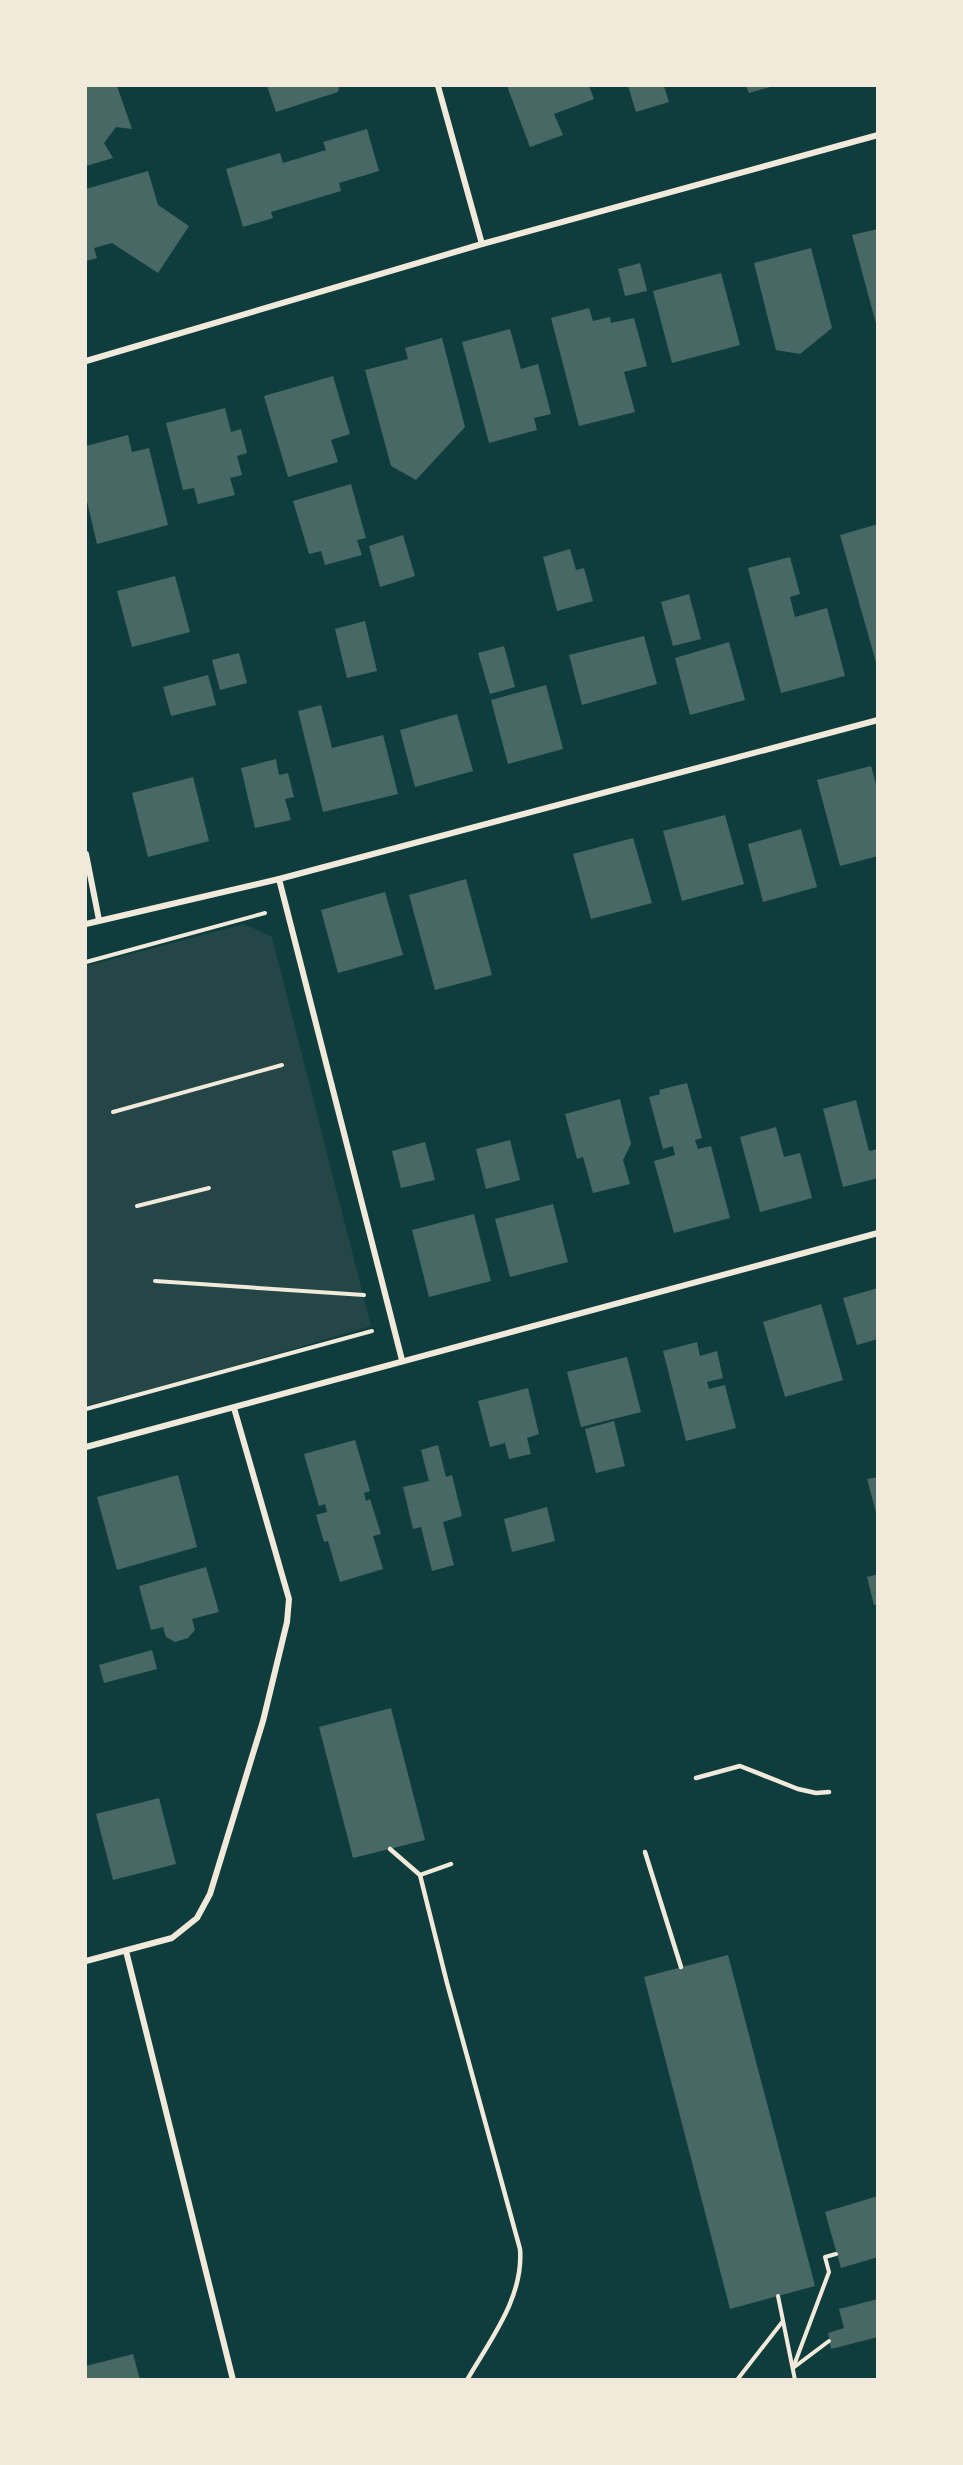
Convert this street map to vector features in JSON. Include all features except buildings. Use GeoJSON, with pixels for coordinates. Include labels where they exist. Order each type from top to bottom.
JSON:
{"type":"FeatureCollection","features":[{"type":"Feature","properties":{"kind":"street"},"geometry":{"type":"LineString","coordinates":[[438,86],[483,244]]}},
{"type":"Feature","properties":{"kind":"street"},"geometry":{"type":"LineString","coordinates":[[86,361],[483,244],[878,135]]}},
{"type":"Feature","properties":{"kind":"street"},"geometry":{"type":"LineString","coordinates":[[86,924],[279,879],[878,720]]}},
{"type":"Feature","properties":{"kind":"street"},"geometry":{"type":"LineString","coordinates":[[86,854],[99,920]]}},
{"type":"Feature","properties":{"kind":"street"},"geometry":{"type":"LineString","coordinates":[[279,879],[402,1360]]}},
{"type":"Feature","properties":{"kind":"street"},"geometry":{"type":"LineString","coordinates":[[86,1447],[878,1233]]}},
{"type":"Feature","properties":{"kind":"street"},"geometry":{"type":"LineString","coordinates":[[86,1961],[172,1938],[197,1918],[210,1894],[263,1721],[287,1622],[289,1599],[234,1408]]}},
{"type":"Feature","properties":{"kind":"street"},"geometry":{"type":"LineString","coordinates":[[126,1951],[233,2379]]}},
{"type":"Feature","properties":{"kind":"lane"},"geometry":{"type":"LineString","coordinates":[[696,1778],[740,1766],[798,1789],[816,1793],[828,1792]]}},
{"type":"Feature","properties":{"kind":"lane"},"geometry":{"type":"LineString","coordinates":[[390,1848],[420,1875],[447,1983],[520,2249],[520,2271],[515,2293],[467,2379]]}},
{"type":"Feature","properties":{"kind":"lane"},"geometry":{"type":"LineString","coordinates":[[645,1852],[681,1967]]}},
{"type":"Feature","properties":{"kind":"lane"},"geometry":{"type":"LineString","coordinates":[[420,1875],[451,1864]]}},
{"type":"Feature","properties":{"kind":"path"},"geometry":{"type":"LineString","coordinates":[[86,962],[286,908]]}},
{"type":"Feature","properties":{"kind":"path"},"geometry":{"type":"LineString","coordinates":[[113,1112],[282,1065]]}},
{"type":"Feature","properties":{"kind":"path"},"geometry":{"type":"LineString","coordinates":[[137,1206],[209,1188]]}},
{"type":"Feature","properties":{"kind":"path"},"geometry":{"type":"LineString","coordinates":[[155,1281],[385,1296]]}},
{"type":"Feature","properties":{"kind":"path"},"geometry":{"type":"LineString","coordinates":[[86,1409],[393,1325]]}},
{"type":"Feature","properties":{"kind":"path"},"geometry":{"type":"LineString","coordinates":[[793,2368],[829,2272],[825,2257],[836,2254]]}},
{"type":"Feature","properties":{"kind":"path"},"geometry":{"type":"LineString","coordinates":[[778,2296],[795,2379]]}},
{"type":"Feature","properties":{"kind":"path"},"geometry":{"type":"LineString","coordinates":[[737,2379],[783,2320]]}},
{"type":"Feature","properties":{"kind":"path"},"geometry":{"type":"LineString","coordinates":[[793,2368],[829,2341]]}},
{"type":"Feature","properties":{"kind":"shaded area"},"geometry":{"type":"Polygon","coordinates":[[[244,924],[272,937],[371,1326],[181,1382],[86,1406],[86,966],[244,924]]]}}]}
